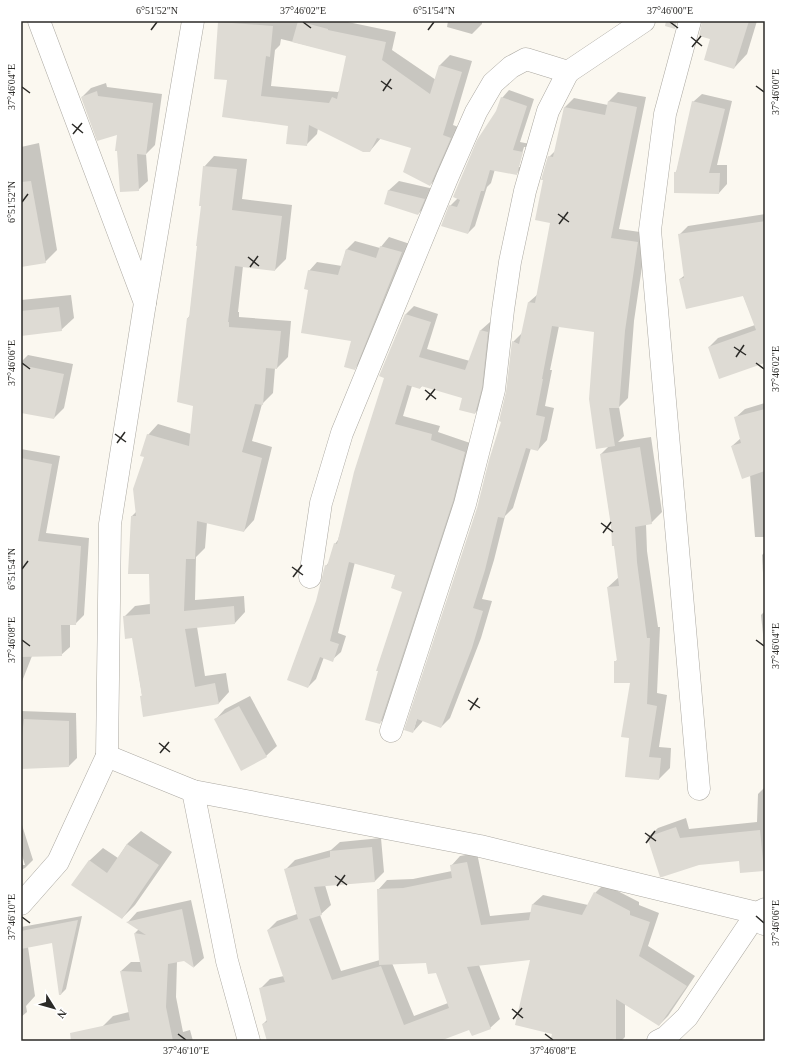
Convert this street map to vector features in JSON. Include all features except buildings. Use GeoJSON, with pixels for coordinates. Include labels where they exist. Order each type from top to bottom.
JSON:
{"type":"FeatureCollection","features":[{"type":"Feature","properties":{"kind":"street"},"geometry":{"type":"LineString","coordinates":[[39,21],[145,303]]}},
{"type":"Feature","properties":{"kind":"street"},"geometry":{"type":"LineString","coordinates":[[21,904],[58,862],[107,756],[110,524],[145,303],[193,21]]}},
{"type":"Feature","properties":{"kind":"street"},"geometry":{"type":"LineString","coordinates":[[391,731],[465,504],[494,390],[510,262],[525,190],[548,112],[568,72],[644,21]]}},
{"type":"Feature","properties":{"kind":"street"},"geometry":{"type":"LineString","coordinates":[[690,21],[665,114],[650,230],[699,789]]}},
{"type":"Feature","properties":{"kind":"street"},"geometry":{"type":"LineString","coordinates":[[310,577],[320,503],[342,433],[447,178],[476,112],[493,83],[511,67],[526,60],[568,72]]}},
{"type":"Feature","properties":{"kind":"street"},"geometry":{"type":"LineString","coordinates":[[107,756],[192,790],[480,846],[762,916],[687,1017],[666,1037],[658,1041]]}},
{"type":"Feature","properties":{"kind":"street"},"geometry":{"type":"LineString","coordinates":[[192,790],[227,961],[249,1041]]}}]}
